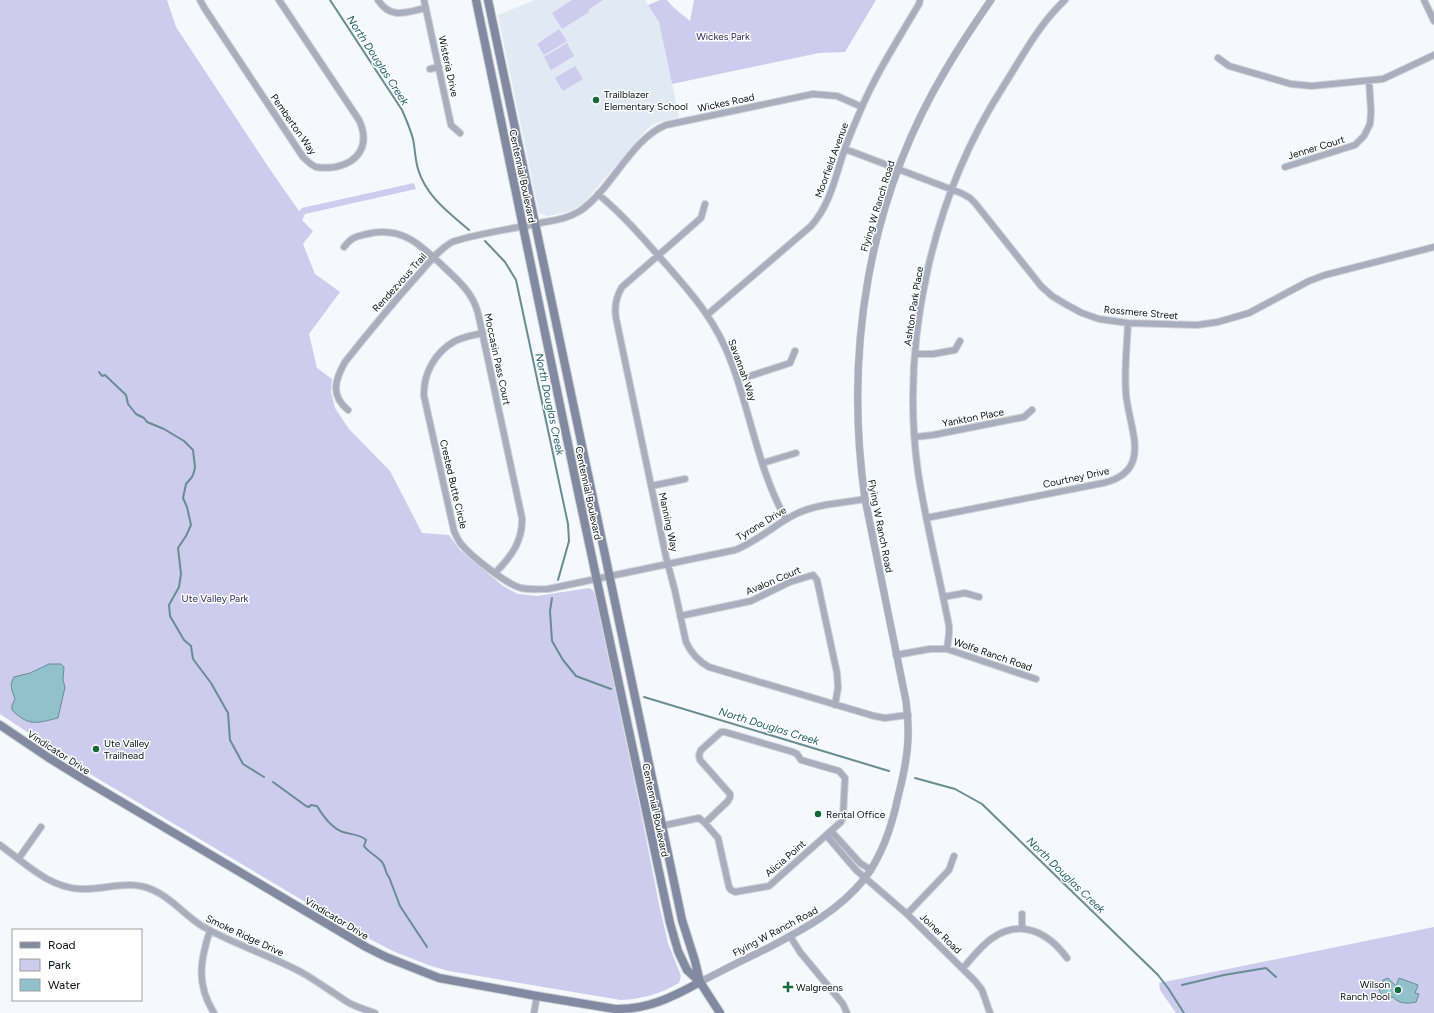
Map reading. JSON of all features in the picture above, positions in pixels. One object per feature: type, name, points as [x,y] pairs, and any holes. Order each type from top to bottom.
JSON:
[{"type":"main road","name":"Centennial Boulevard","points":[[476,0],[670,923],[678,951],[687,970],[700,982],[720,1013]]},
{"type":"main road","name":"Centennial Boulevard","points":[[488,0],[534,224],[682,920],[700,982]]},
{"type":"main road","name":"Vindicator Drive","points":[[1,726],[88,782],[386,957],[439,978],[615,1009],[626,1009],[659,1003],[680,994],[700,982]]},
{"type":"street","name":"Pemberton Way","points":[[200,0],[298,150],[314,168],[344,165],[358,155],[362,148]]},
{"type":"street","points":[[279,0],[359,120],[364,134],[362,148],[370,150]]},
{"type":"street","points":[[378,0],[386,9],[396,13],[426,8]]},
{"type":"street","name":"Wisteria Drive","points":[[424,0],[451,125],[460,133]]},
{"type":"street","name":"Moorfield Avenue","points":[[707,315],[815,222],[824,210],[845,149],[862,107],[883,65],[920,0]]},
{"type":"street","name":"Flying W Ranch Road","points":[[700,982],[790,936],[830,912],[865,878],[871,870],[889,834],[908,746],[908,715],[865,499],[858,442],[858,352],[862,314],[871,258],[885,207],[898,169],[922,114],[944,72],[991,0]]},
{"type":"street","name":"Ashton Park Place","points":[[947,649],[949,634],[943,597],[926,518],[918,471],[915,437],[914,377],[918,324],[926,280],[932,251],[952,190],[968,150],[997,95],[1045,21],[1065,0]]},
{"type":"street","points":[[1424,0],[1434,21]]},
{"type":"street","points":[[1218,58],[1229,66],[1299,85],[1312,86],[1383,79],[1434,54]]},
{"type":"street","points":[[430,69],[439,67]]},
{"type":"street","name":"Jenner Court","points":[[1286,167],[1355,145],[1364,136],[1370,124],[1372,111],[1369,81]]},
{"type":"street","name":"Wickes Road","points":[[534,224],[572,215],[584,208],[598,194],[642,142],[653,132],[666,125],[813,94],[837,96],[862,107]]},
{"type":"street","name":"Rossmere Street","points":[[845,149],[970,198],[1041,286],[1052,296],[1074,310],[1113,322],[1185,326],[1218,322],[1249,313],[1318,277],[1434,247]]},
{"type":"street","name":"Savannah Way","points":[[598,194],[629,222],[688,290],[707,315],[723,342],[738,380],[774,495],[786,519]]},
{"type":"street","name":"Manning Way","points":[[705,204],[701,218],[622,287],[616,298],[615,311],[667,564],[689,648],[697,659],[709,667],[880,717],[908,715]]},
{"type":"street","name":"Rendezvous Trail","points":[[348,410],[342,405],[337,397],[337,380],[340,370],[383,314],[434,257],[446,246],[458,240],[534,224]]},
{"type":"street","name":"Moccasin Pass Court","points":[[344,247],[351,238],[372,233],[392,232],[402,235],[419,244],[434,257],[466,288],[477,306],[520,508],[522,526],[521,535],[513,552],[495,573]]},
{"type":"street","name":"Courtney Drive","points":[[926,518],[1110,482],[1121,476],[1130,465],[1136,448],[1126,393],[1128,323]]},
{"type":"street","name":"Crested Butte Circle","points":[[483,333],[456,341],[442,350],[431,364],[427,372],[424,388],[424,396],[454,531],[457,538],[466,549],[512,585],[530,589],[548,589],[597,580]]},
{"type":"street","points":[[916,354],[933,354],[955,350],[960,341]]},
{"type":"street","points":[[738,380],[790,363],[796,351]]},
{"type":"street","name":"Yankton Place","points":[[915,437],[933,435],[1024,417],[1032,410]]},
{"type":"street","points":[[764,464],[796,453]]},
{"type":"street","points":[[651,486],[685,479]]},
{"type":"street","name":"Tyrone Drive","points":[[597,580],[609,576],[740,548],[786,519],[808,509],[865,499]]},
{"type":"street","name":"Avalon Court","points":[[680,616],[751,601],[790,582],[813,575],[817,580],[837,673],[838,688],[835,705]]},
{"type":"street","points":[[943,597],[965,593],[979,597]]},
{"type":"street","name":"Wolfe Ranch Road","points":[[896,656],[930,649],[947,649],[1036,679]]},
{"type":"street","name":"Alicia Point","points":[[725,732],[793,752],[797,754],[801,760],[839,771],[845,778],[843,817],[841,822],[769,886],[735,892],[731,890],[729,887],[718,838],[705,823],[730,797],[730,794],[700,760],[699,755],[701,750],[717,734],[725,732]]},
{"type":"street","points":[[662,826],[695,818],[699,818],[705,823]]},
{"type":"street","points":[[19,858],[41,827]]},
{"type":"street","points":[[829,833],[860,863],[871,870]]},
{"type":"street","name":"Joiner Road","points":[[829,833],[856,870],[907,914],[963,968],[982,990],[990,1013]]},
{"type":"street","name":"Smoke Ridge Drive","points":[[0,845],[48,880],[69,888],[91,889],[128,885],[152,889],[171,900],[187,916],[210,930],[300,972],[350,1003],[375,1013]]},
{"type":"street","points":[[907,914],[950,870],[954,856]]},
{"type":"street","points":[[1022,914],[1022,929]]},
{"type":"street","points":[[963,968],[980,948],[991,939],[1010,930],[1022,929],[1033,931],[1058,946],[1067,958]]},
{"type":"street","points":[[210,930],[204,950],[201,973],[205,995],[214,1013]]},
{"type":"street","points":[[790,936],[800,952],[842,1004],[846,1013]]},
{"type":"street","points":[[534,1013],[537,996]]},
{"type":"shaded area","name":"Trailblazer Elementary School","points":[[535,0],[645,0],[659,22],[679,117],[656,123],[647,129],[584,203],[571,211],[548,216],[539,213],[498,15]]},
{"type":"green space","name":"Ute Valley Park","points":[[0,0],[167,0],[176,27],[299,211],[302,208],[414,183],[416,189],[305,214],[302,220],[313,231],[303,244],[315,274],[340,292],[309,334],[317,368],[332,379],[331,392],[335,408],[349,429],[390,471],[422,533],[449,535],[460,550],[503,586],[518,594],[537,596],[589,588],[593,590],[639,803],[660,909],[668,943],[681,976],[679,983],[651,995],[621,1000],[449,971],[431,966],[395,952],[356,932],[95,777],[0,714]]},
{"type":"green space","points":[[572,0],[603,0],[588,10],[589,12],[562,29],[552,13]]},
{"type":"green space","name":"Wickes Park","points":[[660,0],[667,0],[690,21],[694,0],[876,0],[845,52],[819,53],[672,84],[659,22],[648,5]]},
{"type":"green space","points":[[559,29],[567,41],[544,55],[537,44]]},
{"type":"green space","points":[[567,43],[574,56],[551,70],[544,57]]},
{"type":"green space","points":[[575,66],[583,79],[563,91],[555,78]]},
{"type":"green space","points":[[1434,927],[1434,1013],[1176,1013],[1160,990],[1159,983]]},
{"type":"water","points":[[49,664],[61,664],[64,667],[63,680],[65,687],[58,718],[39,722],[23,719],[12,710],[12,705],[15,699],[12,688],[12,680],[14,677],[30,673]]},
{"type":"water","name":"Wilson Ranch Pool","points":[[1388,978],[1396,986],[1399,978],[1418,985],[1415,993],[1419,994],[1416,1002],[1404,1003],[1393,997],[1386,997],[1382,995],[1379,989],[1383,980]]},
{"type":"waterway","name":"North Douglas Creek","points":[[330,0],[402,110],[413,139],[418,169],[426,187],[439,203],[469,230]]},
{"type":"waterway","name":"North Douglas Creek","points":[[485,241],[505,262],[516,280],[568,524],[569,541],[558,580]]},
{"type":"waterway","points":[[99,372],[102,376],[105,375],[126,395],[128,404],[136,414],[144,418],[147,422],[164,429],[184,441],[193,450],[195,467],[194,472],[186,484],[183,498],[187,507],[191,525],[178,548],[181,574],[179,587],[169,605],[170,616],[184,640],[191,646],[193,659],[211,683],[228,713],[230,740],[243,764],[264,777]]},
{"type":"waterway","name":"North Douglas Creek","points":[[552,598],[550,611],[552,641],[563,660],[576,676],[611,689]]},
{"type":"waterway","name":"North Douglas Creek","points":[[644,697],[889,771]]},
{"type":"waterway","name":"North Douglas Creek","points":[[915,778],[955,789],[982,804],[1158,975],[1184,1013]]},
{"type":"waterway","points":[[273,782],[306,806],[317,806],[335,828],[366,840],[364,846],[383,864],[400,906],[427,947]]},
{"type":"waterway","points":[[1182,985],[1224,975],[1266,968],[1276,977]]},
{"type":"place","name":"Trailblazer Elementary School","points":[[596,100]]},
{"type":"place","name":"Ute Valley Trailhead","points":[[96,749]]},
{"type":"place","name":"Rental Office","points":[[818,814]]},
{"type":"place","name":"Walgreens","points":[[788,987]]},
{"type":"place","name":"Wilson Ranch Pool","points":[[1398,990]]}]
